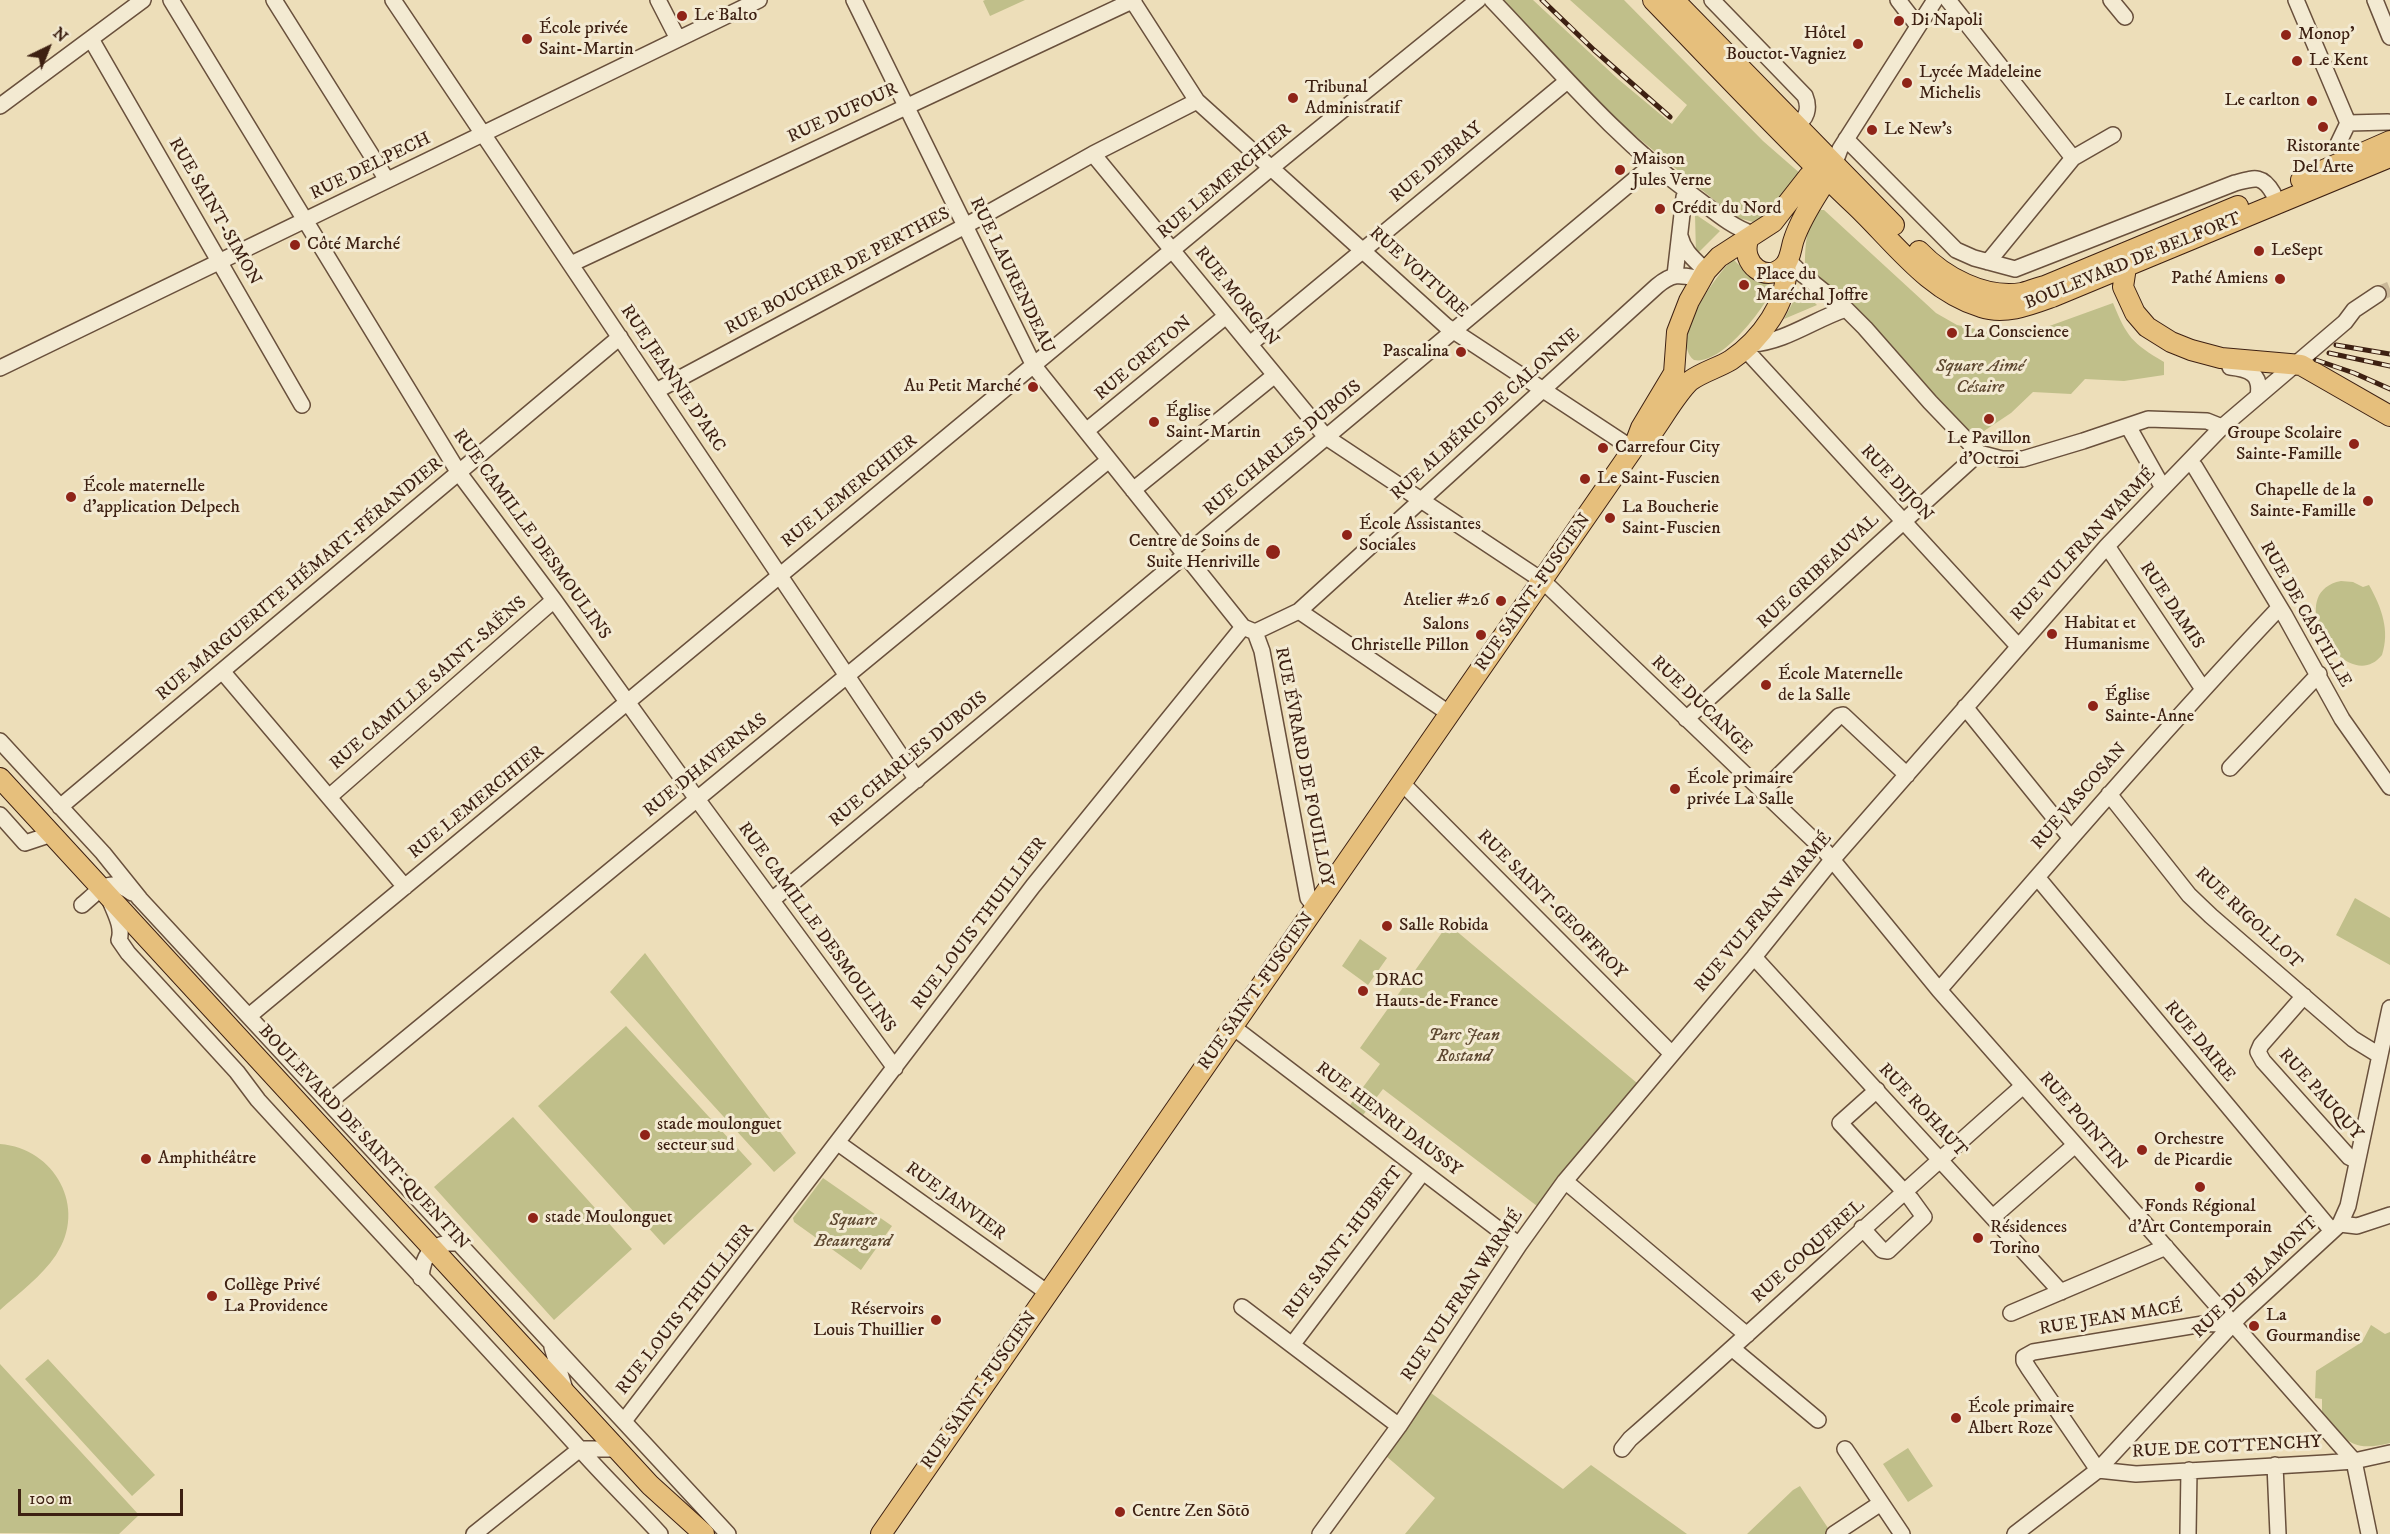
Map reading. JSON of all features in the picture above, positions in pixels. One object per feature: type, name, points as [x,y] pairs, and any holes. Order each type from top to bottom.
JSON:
[{"type":"main road","points":[[1653,0],[1832,160]]},
{"type":"main road","points":[[1674,0],[1832,160]]},
{"type":"main road","name":"BOULEVARD DE BELFORT","points":[[1832,160],[1936,285],[1952,295],[1983,308],[2004,310],[2026,307],[2270,188],[2382,147]]},
{"type":"main road","name":"BOULEVARD DE BELFORT","points":[[2124,260],[2382,147]]},
{"type":"main road","points":[[1755,233],[1780,231],[1788,238],[1787,275],[1783,294],[1749,346],[1719,367],[1675,387],[1677,332],[1683,314],[1703,275],[1719,257],[1778,217],[1832,160]]},
{"type":"main road","points":[[1755,233],[1746,254],[1748,260],[1759,270],[1773,272],[1788,258],[1809,205],[1832,160]]},
{"type":"main road","points":[[2124,260],[2148,312],[2167,338],[2191,350],[2221,358],[2295,364],[2311,370],[2390,416]]},
{"type":"main road","points":[[1676,358],[1686,370],[1698,376]]},
{"type":"main road","name":"RUE SAINT-FUSCIEN","points":[[881,1534],[1543,582],[1633,449],[1641,428],[1675,387]]},
{"type":"main road","name":"BOULEVARD DE SAINT-QUENTIN","points":[[0,778],[616,1449],[650,1485],[704,1534]]},
{"type":"main road","name":"BOULEVARD DE SAINT-QUENTIN","points":[[650,1485],[660,1503],[686,1534]]},
{"type":"street","points":[[0,106],[143,0]]},
{"type":"street","name":"RUE CAMILLE DESMOULINS","points":[[171,0],[459,473],[895,1068]]},
{"type":"street","points":[[274,0],[387,180]]},
{"type":"street","name":"RUE JEANNE D'ARC","points":[[393,0],[917,780]]},
{"type":"street","points":[[658,0],[678,39]]},
{"type":"street","name":"RUE DELPECH","points":[[0,368],[759,0]]},
{"type":"street","name":"RUE LAURENDEAU","points":[[854,0],[1034,366],[1186,555],[1249,629]]},
{"type":"street","name":"RUE DUFOUR","points":[[571,264],[1133,0]]},
{"type":"street","name":"RUE VOITURE","points":[[1133,0],[1197,101],[1453,332],[1633,449]]},
{"type":"street","name":"RUE LEMERCHIER","points":[[249,1016],[628,704],[1271,168],[1478,0]]},
{"type":"street","points":[[1492,0],[1566,82],[1652,165],[1735,227],[1755,233]]},
{"type":"street","points":[[1712,0],[1805,96],[1807,113],[1802,122],[1795,125]]},
{"type":"street","points":[[1898,0],[1918,26]]},
{"type":"street","points":[[1832,160],[1935,0]]},
{"type":"street","points":[[1948,0],[2073,158]]},
{"type":"street","points":[[2111,0],[2125,17]]},
{"type":"street","points":[[2296,0],[2348,123],[2382,147]]},
{"type":"street","points":[[2375,0],[2390,37]]},
{"type":"street","name":"RUE SAINT-SIMON","points":[[91,39],[302,405]]},
{"type":"street","name":"RUE DEBRAY","points":[[1250,344],[1566,82]]},
{"type":"street","name":"RUE BOUCHER DE PERTHES","points":[[656,391],[965,226],[1093,154],[1197,101]]},
{"type":"street","points":[[2337,146],[2348,123]]},
{"type":"street","points":[[1988,262],[2073,158],[2113,135]]},
{"type":"street","name":"RUE MORGAN","points":[[1093,154],[1326,437],[1421,501]]},
{"type":"street","name":"BOULEVARD DE BELFORT","points":[[1832,160],[1956,250],[2015,269],[2235,183],[2255,178],[2270,188]]},
{"type":"street","name":"RUE CHARLES DUBOIS","points":[[772,900],[1652,165]]},
{"type":"street","points":[[1687,191],[1684,197],[1675,275],[1703,275]]},
{"type":"street","points":[[1680,236],[1682,247],[1703,275]]},
{"type":"street","points":[[1788,258],[1802,274],[1846,309],[1979,453],[2002,459],[2023,459],[2148,419],[2207,421],[2222,427]]},
{"type":"street","name":"RUE ALBÉRIC DE CALONNE","points":[[1249,629],[1299,611],[1657,286],[1675,275]]},
{"type":"street","name":"RUE VULFRAN WARMÉ","points":[[1320,1534],[1399,1426],[1519,1245],[1565,1181],[1833,860],[2107,546],[2222,427],[2345,322],[2354,310],[2378,294]]},
{"type":"street","points":[[1749,346],[1770,343],[1825,316],[1846,309]]},
{"type":"street","name":"RUE CRETON","points":[[1086,432],[1226,316]]},
{"type":"street","name":"RUE MARGUERITE HÉMART-FÉRANDIER","points":[[60,807],[620,338]]},
{"type":"street","name":"RUE DIJON","points":[[1749,346],[1903,521],[2018,646]]},
{"type":"street","points":[[2221,358],[2227,367],[2246,368],[2253,373],[2257,382],[2258,396]]},
{"type":"street","points":[[1133,490],[1275,375]]},
{"type":"street","points":[[2128,426],[2163,488]]},
{"type":"street","name":"RUE GRIBEAUVAL","points":[[1686,719],[1979,453]]},
{"type":"street","name":"RUE DHAVERNAS","points":[[328,1102],[1109,460]]},
{"type":"street","name":"RUE DE CASTILLE","points":[[2189,463],[2195,467],[2319,674],[2342,719],[2390,787]]},
{"type":"street","name":"RUE DUCANGE","points":[[1421,501],[1543,582],[1833,860]]},
{"type":"street","name":"RUE DAMIS","points":[[2107,546],[2202,688]]},
{"type":"street","name":"RUE CAMILLE SAINT-SAËNS","points":[[329,797],[554,600]]},
{"type":"street","name":"RUE VASCOSAN","points":[[1939,990],[2202,688],[2279,608]]},
{"type":"street","points":[[1299,611],[1450,714]]},
{"type":"street","name":"RUE ÉVRARD DE FOUILLOY","points":[[1249,629],[1262,651],[1308,898],[1316,908]]},
{"type":"street","name":"RUE LOUIS THUILLIER","points":[[624,1421],[1096,806],[1249,629]]},
{"type":"street","points":[[222,671],[405,887]]},
{"type":"street","points":[[2230,768],[2319,674]]},
{"type":"street","points":[[1965,707],[2070,837]]},
{"type":"street","points":[[1763,792],[1839,716],[1843,715],[1907,775]]},
{"type":"street","name":"BOULEVARD DE SAINT-QUENTIN","points":[[0,741],[123,876],[140,899],[461,1243],[728,1534]]},
{"type":"street","name":"RUE SAINT-GEOFFROY","points":[[1402,783],[1672,1054]]},
{"type":"street","name":"RUE RIGOLLOT","points":[[2109,794],[2189,895],[2354,1039],[2379,1055]]},
{"type":"street","points":[[0,815],[25,843],[52,834]]},
{"type":"street","name":"RUE POINTIN","points":[[1833,860],[1939,990],[2354,1461]]},
{"type":"street","name":"RUE DAIRE","points":[[2037,877],[2336,1228]]},
{"type":"street","points":[[82,905],[105,892],[113,884],[123,886],[140,899]]},
{"type":"street","name":"BOULEVARD DE SAINT-QUENTIN","points":[[105,892],[118,921],[121,934],[119,940],[128,954],[421,1278],[446,1301],[579,1449],[660,1534]]},
{"type":"street","name":"RUE ROHAUT","points":[[1754,957],[2061,1292]]},
{"type":"street","points":[[214,979],[230,1008],[245,1045]]},
{"type":"street","name":"RUE PAUQUY","points":[[2304,996],[2261,1045],[2258,1052],[2270,1070],[2349,1157],[2357,1161]]},
{"type":"street","name":"RUE DU BLAMONT","points":[[2098,1470],[2233,1323],[2336,1228],[2348,1206],[2390,1008]]},
{"type":"street","name":"RUE HENRI DAUSSY","points":[[1233,1027],[1519,1245]]},
{"type":"street","name":"RUE COQUEREL","points":[[1622,1449],[1630,1439],[1733,1349],[1862,1228],[2023,1086]]},
{"type":"street","points":[[1862,1228],[1882,1250],[1888,1251],[1924,1216],[1905,1192],[1840,1123],[1876,1090]]},
{"type":"street","name":"RUE JANVIER","points":[[838,1143],[1048,1293]]},
{"type":"street","points":[[1993,1217],[2075,1145]]},
{"type":"street","name":"RUE SAINT-HUBERT","points":[[1399,1426],[1292,1345],[1423,1172]]},
{"type":"street","points":[[1565,1181],[1747,1335]]},
{"type":"street","points":[[2336,1228],[2356,1226],[2390,1215]]},
{"type":"street","points":[[421,1278],[425,1257],[433,1249],[444,1243],[461,1243]]},
{"type":"street","points":[[2011,1313],[2166,1247]]},
{"type":"street","points":[[1242,1306],[1292,1345]]},
{"type":"street","name":"RUE JEAN MACÉ","points":[[2098,1470],[2029,1370],[2024,1356],[2033,1352],[2203,1324],[2233,1323]]},
{"type":"street","points":[[548,1338],[556,1357],[566,1394]]},
{"type":"street","points":[[1733,1349],[1818,1420]]},
{"type":"street","points":[[474,1534],[579,1449],[616,1449]]},
{"type":"street","points":[[1845,1449],[1902,1534]]},
{"type":"street","name":"RUE DE COTTENCHY","points":[[2098,1470],[2136,1474],[2354,1461],[2390,1453]]},
{"type":"street","points":[[2354,1461],[2369,1534]]},
{"type":"street","points":[[2275,1465],[2278,1534]]},
{"type":"street","points":[[2016,1534],[2098,1470]]},
{"type":"street","points":[[2188,1534],[2189,1470]]},
{"type":"street","points":[[1834,1534],[1881,1503]]},
{"type":"green space","points":[[1025,0],[990,16],[983,1]]},
{"type":"green space","points":[[1504,0],[1533,0],[1618,79],[1672,124],[1687,105],[1570,0],[1624,0],[1763,141],[1802,175],[1765,221],[1753,222],[1735,217],[1626,128],[1577,81]]},
{"type":"green space","name":"Square Aimé Césaire","points":[[1824,210],[1936,313],[1957,325],[1999,334],[2030,333],[2113,303],[2122,324],[2137,344],[2164,362],[2164,375],[2124,381],[2085,379],[2071,394],[2033,392],[2011,413],[1972,439],[1876,328],[1805,265],[1809,227],[1815,214]]},
{"type":"green space","points":[[1695,214],[1720,231],[1696,255]]},
{"type":"green space","points":[[1733,259],[1755,281],[1774,286],[1762,308],[1741,334],[1717,354],[1705,359],[1694,360],[1688,351],[1687,338],[1691,323],[1716,279]]},
{"type":"green space","points":[[1800,289],[1817,305],[1784,319]]},
{"type":"green space","points":[[2341,581],[2353,582],[2363,587],[2369,585],[2381,611],[2385,628],[2382,655],[2368,665],[2352,664],[2337,654],[2325,639],[2317,621],[2316,604],[2324,589]]},
{"type":"green space","points":[[2355,898],[2390,918],[2390,965],[2336,935]]},
{"type":"green space","name":"Parc Jean Rostand","points":[[1448,924],[1637,1083],[1537,1206],[1383,1089],[1363,1115],[1350,1105],[1380,1064],[1360,1048]]},
{"type":"green space","points":[[1360,939],[1387,958],[1368,985],[1342,966]]},
{"type":"green space","points":[[645,953],[796,1153],[774,1172],[610,992]]},
{"type":"green space","name":"stade moulonguet secteur sud","points":[[626,1026],[752,1164],[664,1245],[538,1106]]},
{"type":"green space","name":"stade Moulonguet","points":[[513,1117],[632,1249],[554,1320],[434,1187]]},
{"type":"green space","points":[[0,1144],[20,1148],[36,1156],[50,1168],[61,1183],[67,1200],[68,1218],[65,1237],[56,1255],[30,1284],[0,1310]]},
{"type":"green space","name":"Square Beauregard","points":[[823,1178],[892,1226],[861,1270],[794,1222],[793,1218]]},
{"type":"green space","points":[[2371,1325],[2385,1334],[2390,1332],[2390,1443],[2377,1446],[2357,1445],[2350,1442],[2322,1412],[2322,1399],[2315,1398],[2316,1371],[2362,1342]]},
{"type":"green space","points":[[48,1359],[155,1475],[132,1496],[25,1379]]},
{"type":"green space","points":[[0,1364],[139,1515],[119,1534],[0,1533]]},
{"type":"green space","points":[[1431,1393],[1563,1489],[1591,1465],[1687,1534],[1405,1534],[1435,1498],[1386,1456]]},
{"type":"green space","points":[[1908,1448],[1933,1486],[1908,1502],[1883,1464]]},
{"type":"green space","points":[[1800,1486],[1832,1534],[1747,1534],[1793,1490]]},
{"type":"tunnel","points":[[2378,294],[2390,289]]},
{"type":"railway","points":[[1542,0],[1594,50],[1670,117]]},
{"type":"railway","points":[[2336,345],[2390,354]]},
{"type":"railway","points":[[2329,353],[2390,366]]},
{"type":"railway","points":[[2316,360],[2390,389]]},
{"type":"place","name":"Le Balto","points":[[682,16]]},
{"type":"place","name":"Di Napoli","points":[[1899,21]]},
{"type":"place","name":"Monop'","points":[[2286,35]]},
{"type":"place","name":"École privée Saint-Martin","points":[[527,39]]},
{"type":"place","name":"Hôtel Bouctot-Vagniez","points":[[1858,44]]},
{"type":"place","name":"Le Kent","points":[[2297,61]]},
{"type":"place","name":"Lycée Madeleine Michelis","points":[[1907,83]]},
{"type":"place","name":"Tribunal Administratif","points":[[1293,98]]},
{"type":"place","name":"Le carlton","points":[[2312,101]]},
{"type":"place","name":"Ristorante Del Arte","points":[[2323,127]]},
{"type":"place","name":"Le New's","points":[[1872,130]]},
{"type":"place","name":"Maison Jules Verne","points":[[1620,170]]},
{"type":"place","name":"Crédit du Nord","points":[[1660,209]]},
{"type":"place","name":"Côté Marché","points":[[295,245]]},
{"type":"place","name":"LeSept","points":[[2259,251]]},
{"type":"place","name":"Pathé Amiens","points":[[2280,279]]},
{"type":"place","name":"Place du Maréchal Joffre","points":[[1744,285]]},
{"type":"place","name":"La Conscience","points":[[1952,333]]},
{"type":"place","name":"Pascalina","points":[[1461,352]]},
{"type":"place","name":"Au Petit Marché","points":[[1033,387]]},
{"type":"place","name":"Le Pavillon d'Octroi","points":[[1989,419]]},
{"type":"place","name":"Église Saint-Martin","points":[[1154,422]]},
{"type":"place","name":"Groupe Scolaire Sainte-Famille","points":[[2354,444]]},
{"type":"place","name":"Carrefour City","points":[[1603,448]]},
{"type":"place","name":"Le Saint-Fuscien","points":[[1585,479]]},
{"type":"place","name":"École maternelle d'application Delpech","points":[[71,497]]},
{"type":"place","name":"Chapelle de la Sainte-Famille","points":[[2368,501]]},
{"type":"place","name":"La Boucherie Saint-Fuscien","points":[[1610,518]]},
{"type":"place","name":"École Assistantes Sociales","points":[[1347,535]]},
{"type":"place","name":"Centre de Soins de Suite Henriville","points":[[1273,552]]},
{"type":"place","name":"Atelier #26","points":[[1501,601]]},
{"type":"place","name":"Habitat et Humanisme","points":[[2052,634]]},
{"type":"place","name":"Salons Christelle Pillon","points":[[1481,635]]},
{"type":"place","name":"École Maternelle de la Salle","points":[[1766,685]]},
{"type":"place","name":"Église Sainte-Anne","points":[[2093,706]]},
{"type":"place","name":"École primaire privée La Salle","points":[[1675,789]]},
{"type":"place","name":"Salle Robida","points":[[1387,926]]},
{"type":"place","name":"DRAC Hauts-de-France","points":[[1363,991]]},
{"type":"place","name":"stade moulonguet secteur sud","points":[[645,1135]]},
{"type":"place","name":"Orchestre de Picardie","points":[[2142,1150]]},
{"type":"place","name":"Amphithéâtre","points":[[146,1159]]},
{"type":"place","name":"Fonds Régional d'Art Contemporain","points":[[2200,1187]]},
{"type":"place","name":"stade Moulonguet","points":[[533,1218]]},
{"type":"place","name":"Résidences Torino","points":[[1978,1238]]},
{"type":"place","name":"Collège Privé La Providence","points":[[212,1296]]},
{"type":"place","name":"Réservoirs Louis Thuillier","points":[[936,1320]]},
{"type":"place","name":"La Gourmandise","points":[[2254,1326]]},
{"type":"place","name":"École primaire Albert Roze","points":[[1956,1418]]},
{"type":"place","name":"Centre Zen Sōtō","points":[[1120,1512]]}]
